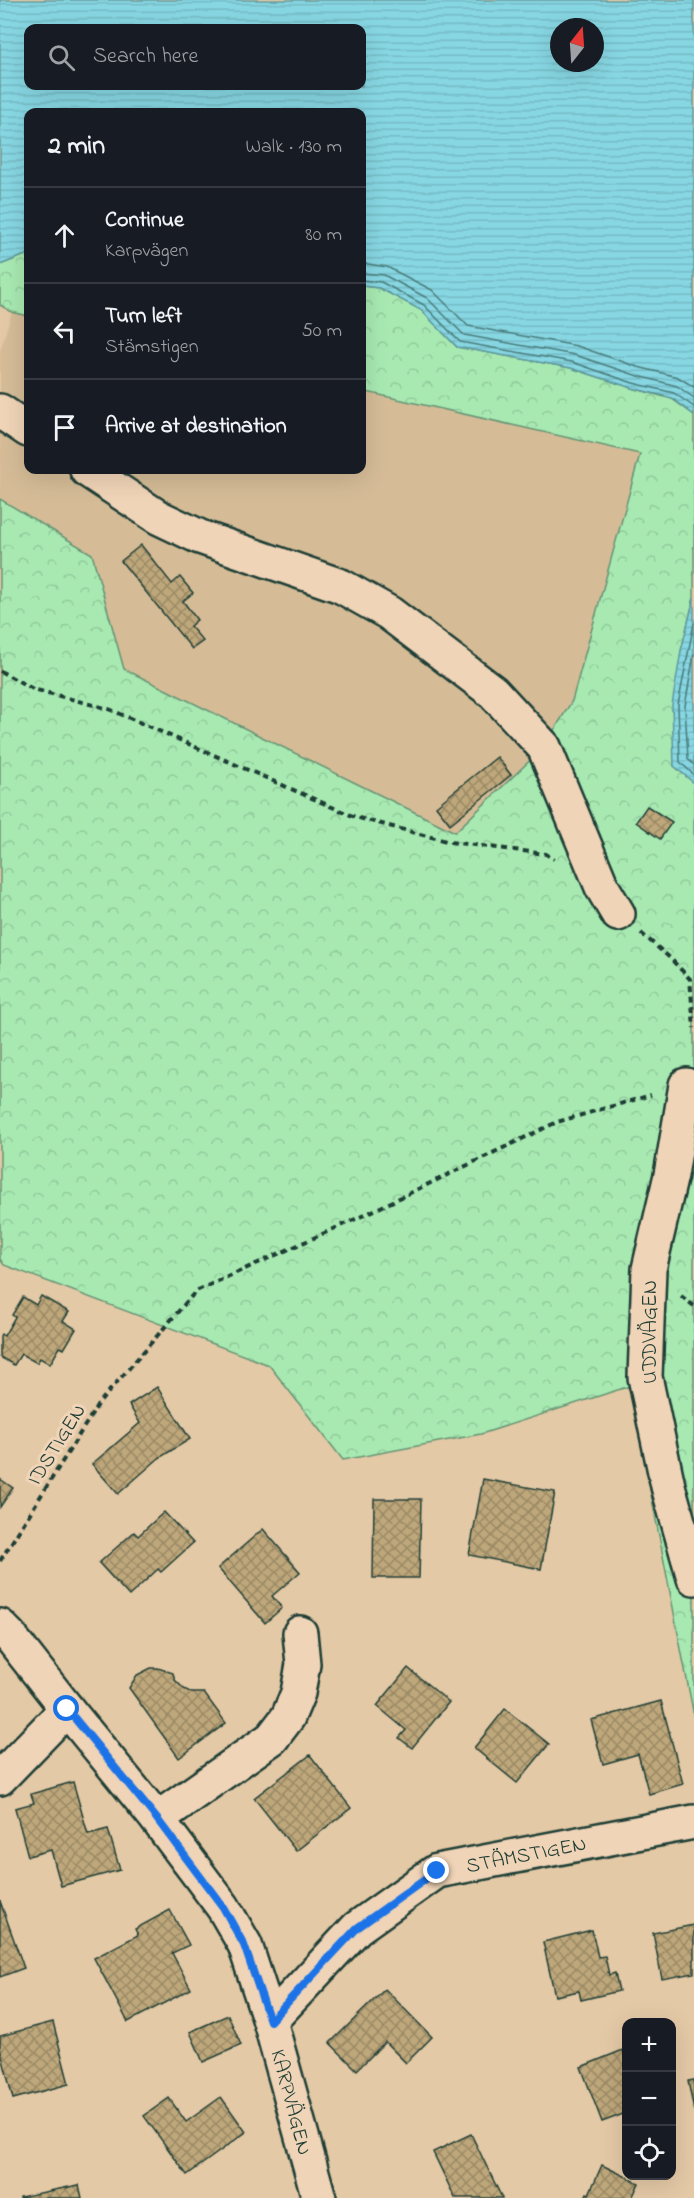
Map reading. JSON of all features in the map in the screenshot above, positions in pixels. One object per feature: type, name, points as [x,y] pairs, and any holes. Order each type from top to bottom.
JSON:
[{"type":"street","points":[[0,411],[24,427]]},
{"type":"street","points":[[93,474],[158,517],[200,537],[341,586],[389,613],[493,692],[544,747],[602,887],[618,914]]},
{"type":"street","name":"UDDVÄGEN","points":[[686,1085],[670,1175],[649,1269],[645,1377],[668,1486],[694,1578]]},
{"type":"street","name":"KARPVÄGEN","points":[[0,1626],[157,1819],[223,1907],[244,1945],[270,2021],[319,2198]]},
{"type":"street","points":[[157,1819],[272,1738],[288,1717],[298,1693],[303,1664],[300,1633]]},
{"type":"street","points":[[0,1778],[67,1709]]},
{"type":"street","name":"STÄMSTIGEN","points":[[270,2021],[357,1928],[437,1871],[694,1822]]},
{"type":"path","points":[[0,671],[33,689],[109,709],[355,817],[450,843],[546,854],[556,861]]},
{"type":"path","points":[[618,914],[692,978],[694,1028]]},
{"type":"path","name":"IDSTIGEN","points":[[0,1561],[99,1403],[196,1292],[360,1217],[558,1122],[686,1085]]},
{"type":"shaded area","points":[[12,312],[24,315],[24,474],[366,474],[366,392],[640,454],[572,701],[544,747],[455,832],[124,669],[92,554],[0,499],[0,351]]},
{"type":"green space","points":[[24,256],[24,315],[12,312],[0,305],[0,265]]},
{"type":"green space","points":[[366,286],[379,288],[421,310],[457,347],[571,368],[672,399],[694,415],[694,598],[681,651],[674,766],[694,783],[694,1716],[630,1386],[481,1434],[343,1460],[269,1365],[4,1265],[0,1259],[0,499],[92,554],[124,669],[455,832],[544,747],[572,701],[640,454],[366,392]]},
{"type":"water","points":[[0,0],[694,0],[694,415],[672,398],[632,388],[571,368],[457,347],[421,310],[379,288],[366,286],[366,108],[24,108],[24,256],[0,265]]},
{"type":"water","points":[[694,598],[694,783],[674,766],[672,705],[681,651]]},
{"type":"building","points":[[141,545],[172,584],[180,577],[193,593],[183,601],[197,620],[190,626],[203,641],[192,649],[121,561]]},
{"type":"building","points":[[497,757],[511,775],[450,824],[436,806]]},
{"type":"building","points":[[647,806],[672,822],[660,839],[636,822]]},
{"type":"building","points":[[41,1296],[69,1312],[63,1321],[76,1329],[64,1349],[60,1347],[50,1364],[40,1358],[37,1363],[21,1354],[14,1365],[0,1357],[0,1336],[1,1334],[4,1336],[15,1317],[12,1315],[23,1297],[36,1305]]},
{"type":"building","points":[[157,1387],[190,1439],[159,1458],[118,1494],[92,1464],[140,1423],[129,1405]]},
{"type":"building","points":[[0,1479],[13,1488],[0,1507]]},
{"type":"building","points":[[483,1479],[555,1492],[541,1569],[469,1555]]},
{"type":"building","points":[[374,1499],[421,1499],[419,1578],[373,1578]]},
{"type":"building","points":[[164,1512],[193,1543],[161,1572],[158,1569],[129,1596],[99,1563],[134,1532],[138,1536]]},
{"type":"building","points":[[263,1529],[300,1572],[272,1596],[282,1608],[265,1623],[218,1568]]},
{"type":"building","points":[[151,1668],[173,1673],[175,1680],[192,1693],[204,1693],[226,1723],[179,1758],[129,1688],[137,1675]]},
{"type":"building","points":[[408,1668],[449,1702],[412,1748],[399,1738],[406,1730],[377,1706]]},
{"type":"building","points":[[661,1701],[683,1784],[649,1794],[638,1754],[603,1764],[591,1720]]},
{"type":"building","points":[[505,1709],[549,1744],[517,1783],[474,1748]]},
{"type":"building","points":[[310,1755],[351,1808],[296,1851],[254,1798]]},
{"type":"building","points":[[73,1782],[88,1834],[108,1829],[120,1870],[61,1886],[51,1850],[28,1856],[15,1808],[34,1803],[31,1794]]},
{"type":"building","points":[[0,1901],[24,1968],[0,1977]]},
{"type":"building","points":[[170,1910],[189,1945],[172,1953],[191,1989],[128,2022],[94,1958],[138,1935],[135,1929]]},
{"type":"building","points":[[694,1925],[694,1973],[662,1979],[653,1933]]},
{"type":"building","points":[[592,1930],[598,1957],[605,1956],[609,1975],[615,1973],[619,1991],[581,2000],[579,1991],[555,1996],[543,1942]]},
{"type":"building","points":[[385,1989],[432,2037],[406,2063],[385,2042],[357,2070],[330,2043]]},
{"type":"building","points":[[228,2015],[241,2045],[203,2062],[190,2032]]},
{"type":"building","points":[[53,2022],[69,2084],[13,2099],[0,2048],[0,2036]]},
{"type":"building","points":[[622,2050],[622,2114],[602,2122],[581,2067]]},
{"type":"building","points":[[694,2080],[694,2111],[688,2081]]},
{"type":"building","points":[[221,2097],[246,2132],[187,2175],[144,2116],[169,2098],[186,2122]]},
{"type":"building","points":[[471,2134],[502,2198],[455,2198],[433,2152]]},
{"type":"building","points":[[602,2165],[622,2175],[622,2180],[633,2180],[639,2183],[632,2198],[585,2198],[587,2193],[589,2194]]},
{"type":"building","points":[[79,2185],[82,2198],[20,2198],[20,2197]]},
{"type":"route","points":[[67,1709],[157,1819],[223,1907],[244,1945],[270,2021],[357,1928],[437,1871]]}]
